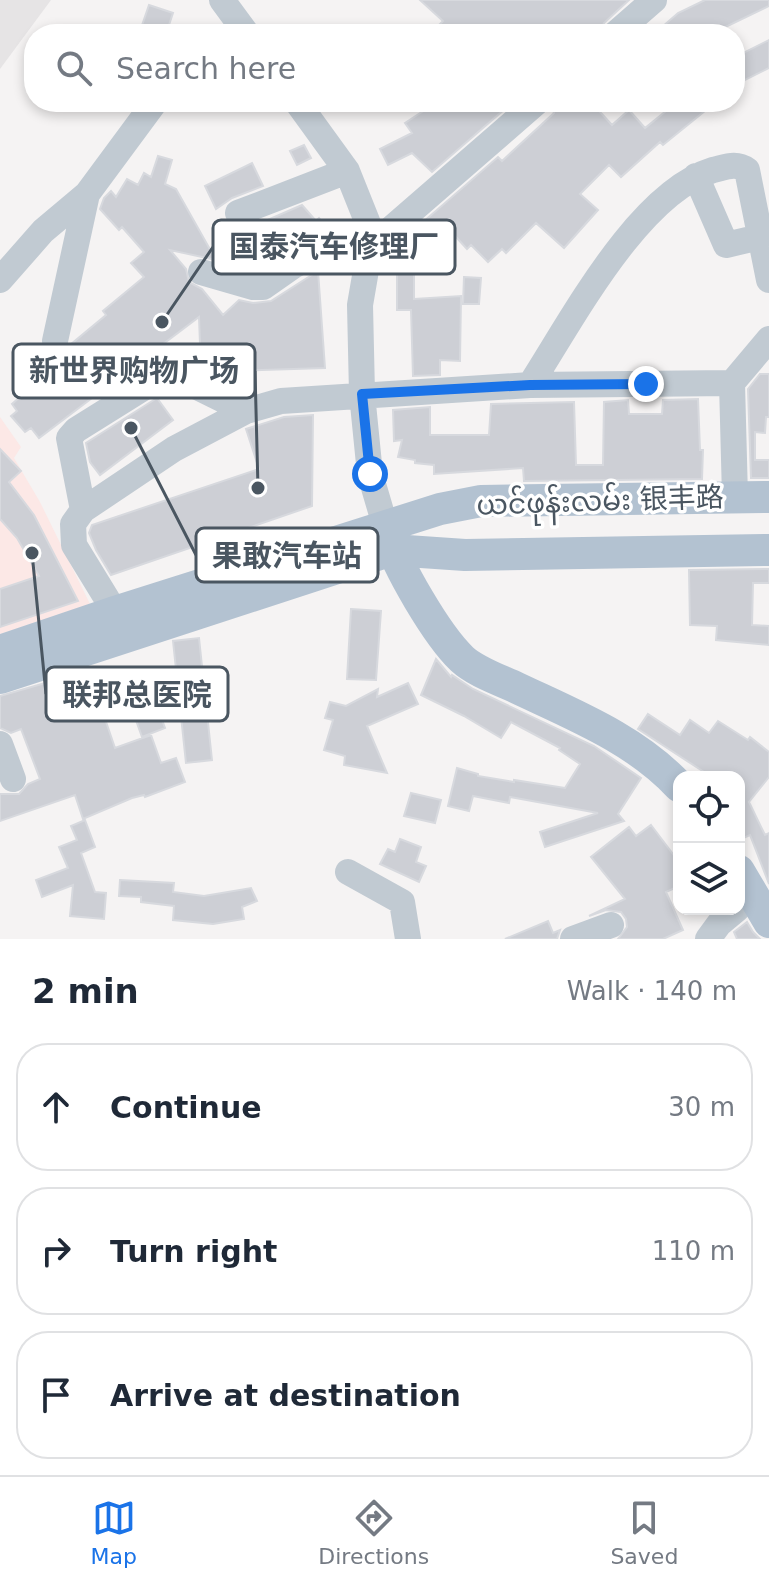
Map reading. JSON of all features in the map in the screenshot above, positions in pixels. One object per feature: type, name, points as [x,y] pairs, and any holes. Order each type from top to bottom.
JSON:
[{"type":"main road","name":"ယင်ဖုန်းလမ်း 银丰路","points":[[388,537],[440,509],[481,501],[769,497]]},
{"type":"main road","name":"ယင်ဖုန်းလမ်း 银丰路","points":[[388,537],[465,555],[769,550]]},
{"type":"main road","points":[[0,651],[115,612],[388,537]]},
{"type":"main road","points":[[0,678],[388,537]]},
{"type":"main road","points":[[388,537],[412,588],[463,661],[617,736],[673,780]]},
{"type":"street","points":[[222,0],[236,24]]},
{"type":"street","points":[[626,24],[654,0]]},
{"type":"street","points":[[0,280],[43,231],[87,194],[148,112]]},
{"type":"street","points":[[304,112],[347,171],[370,237],[360,305],[362,394],[370,474],[388,537]]},
{"type":"street","points":[[201,272],[263,287],[293,266],[370,237],[525,112]]},
{"type":"street","points":[[530,385],[617,252],[657,203],[696,176],[732,165],[747,170],[769,280]]},
{"type":"street","points":[[238,213],[347,171]]},
{"type":"street","points":[[696,176],[726,245],[760,237]]},
{"type":"street","points":[[55,341],[87,194]]},
{"type":"street","points":[[735,497],[732,383],[769,339]]},
{"type":"street","points":[[83,510],[69,438],[76,430],[164,375],[173,375],[246,411]]},
{"type":"street","points":[[115,612],[74,545],[73,524],[83,510],[174,449],[246,411],[281,401],[362,394],[530,385],[732,383]]},
{"type":"street","points":[[0,744],[13,779]]},
{"type":"street","points":[[348,872],[402,902],[408,939]]},
{"type":"street","points":[[708,939],[719,924],[748,901]]},
{"type":"street","points":[[573,939],[611,925]]},
{"type":"shaded area","points":[[0,0],[51,0],[33,24],[24,24],[24,37],[0,69]]},
{"type":"shaded area","points":[[0,417],[21,447],[14,458],[40,502],[90,604],[0,634]]},
{"type":"building","points":[[420,0],[629,0],[604,24],[440,24],[443,21]]},
{"type":"building","points":[[705,0],[769,0],[769,6],[732,24],[665,24],[678,13]]},
{"type":"building","points":[[149,5],[173,13],[169,24],[142,24]]},
{"type":"building","points":[[769,40],[769,68],[745,80],[745,52]]},
{"type":"building","points":[[422,112],[501,112],[432,172],[412,153],[388,165],[380,149],[412,133],[405,123]]},
{"type":"building","points":[[600,112],[612,125],[631,112],[645,128],[665,112],[704,112],[663,145],[660,142],[621,177],[609,165],[580,194],[598,210],[564,248],[536,223],[506,253],[502,249],[488,262],[471,245],[467,249],[456,237],[434,260],[430,270],[414,269],[414,299],[461,296],[460,361],[440,360],[440,375],[413,376],[411,310],[397,310],[397,268],[394,268],[400,242],[498,157],[502,161],[554,113]]},
{"type":"building","points":[[304,145],[311,158],[297,165],[290,151]]},
{"type":"building","points":[[158,156],[172,160],[165,184],[176,189],[216,260],[170,250],[186,269],[189,282],[202,289],[223,315],[239,300],[253,303],[271,301],[318,271],[325,368],[201,371],[199,317],[150,354],[156,361],[142,370],[137,364],[39,438],[31,428],[25,432],[11,416],[17,411],[12,404],[20,397],[16,392],[57,356],[66,352],[70,345],[106,315],[103,311],[144,277],[131,263],[144,252],[122,227],[119,230],[100,209],[104,198],[111,191],[116,197],[127,179],[138,185],[144,173],[151,177]]},
{"type":"building","points":[[252,163],[263,186],[232,198],[216,209],[205,186]]},
{"type":"building","points":[[302,205],[328,229],[260,270],[244,266],[225,227],[242,231]]},
{"type":"building","points":[[464,277],[481,278],[479,304],[463,304]]},
{"type":"building","points":[[760,374],[769,374],[769,417],[766,417],[765,433],[755,432],[755,460],[769,460],[769,478],[751,478],[748,389]]},
{"type":"building","points":[[157,398],[173,420],[100,475],[90,462],[86,443]]},
{"type":"building","points":[[698,399],[700,450],[703,450],[702,479],[524,481],[523,468],[434,474],[434,465],[398,457],[402,440],[394,441],[393,410],[430,407],[430,435],[489,435],[491,404],[574,402],[576,465],[603,465],[604,402],[628,400],[629,414],[662,414],[663,400]]},
{"type":"building","points":[[313,415],[312,506],[111,575],[89,533],[92,525],[259,469],[246,429],[284,417]]},
{"type":"building","points":[[0,449],[21,471],[9,482],[34,515],[78,601],[0,627],[0,589],[39,576],[17,538],[0,519]]},
{"type":"building","points":[[769,569],[769,583],[753,583],[752,625],[769,626],[769,645],[716,640],[717,626],[690,625],[689,570]]},
{"type":"building","points":[[351,609],[381,611],[376,680],[347,679]]},
{"type":"building","points":[[199,638],[212,760],[186,763],[173,641]]},
{"type":"building","points":[[436,659],[451,677],[594,746],[641,778],[618,814],[624,821],[545,847],[540,832],[598,813],[510,797],[509,803],[473,796],[469,811],[448,806],[457,768],[478,776],[565,788],[580,764],[560,748],[511,722],[501,738],[421,695]]},
{"type":"building","points":[[59,679],[65,697],[77,693],[86,716],[102,710],[115,748],[151,735],[161,763],[176,758],[185,782],[145,797],[132,798],[83,819],[75,795],[0,821],[0,794],[19,794],[28,784],[40,779],[21,729],[11,733],[0,728],[0,696]]},
{"type":"building","points":[[408,683],[418,704],[367,726],[387,773],[344,765],[345,756],[324,750],[333,720],[325,718],[330,702],[346,706],[378,689],[377,697]]},
{"type":"building","points":[[151,690],[165,728],[142,737],[128,698]]},
{"type":"building","points":[[648,714],[680,735],[690,720],[709,733],[718,721],[748,740],[750,737],[769,752],[769,777],[749,802],[765,835],[769,833],[769,884],[750,835],[745,837],[745,771],[702,771],[638,729]]},
{"type":"building","points":[[411,793],[441,800],[435,823],[404,816]]},
{"type":"building","points":[[85,820],[95,847],[81,853],[95,892],[106,893],[104,919],[70,916],[73,885],[42,897],[36,880],[68,868],[59,847],[77,840],[71,826]]},
{"type":"building","points":[[651,825],[673,854],[673,889],[666,892],[673,915],[676,915],[683,930],[663,939],[618,939],[627,927],[621,912],[606,910],[589,916],[625,899],[591,857],[629,827],[636,836]]},
{"type":"building","points":[[400,839],[421,847],[416,862],[426,866],[419,882],[380,864],[388,849],[395,852]]},
{"type":"building","points":[[120,880],[174,883],[173,892],[204,896],[251,888],[257,901],[242,907],[244,919],[213,924],[173,920],[174,906],[141,902],[141,897],[119,896]]},
{"type":"building","points":[[548,921],[553,933],[560,930],[557,939],[505,939]]},
{"type":"building","points":[[747,922],[760,939],[737,939],[734,932]]},
{"type":"place","name":"国泰汽车修理厂","points":[[162,322]]},
{"type":"place","name":"果敢汽车站","points":[[131,428]]},
{"type":"place","name":"新世界购物广场","points":[[258,488]]},
{"type":"place","name":"联邦总医院","points":[[32,553]]},
{"type":"route","points":[[370,474],[362,394],[530,385],[646,384]]}]
